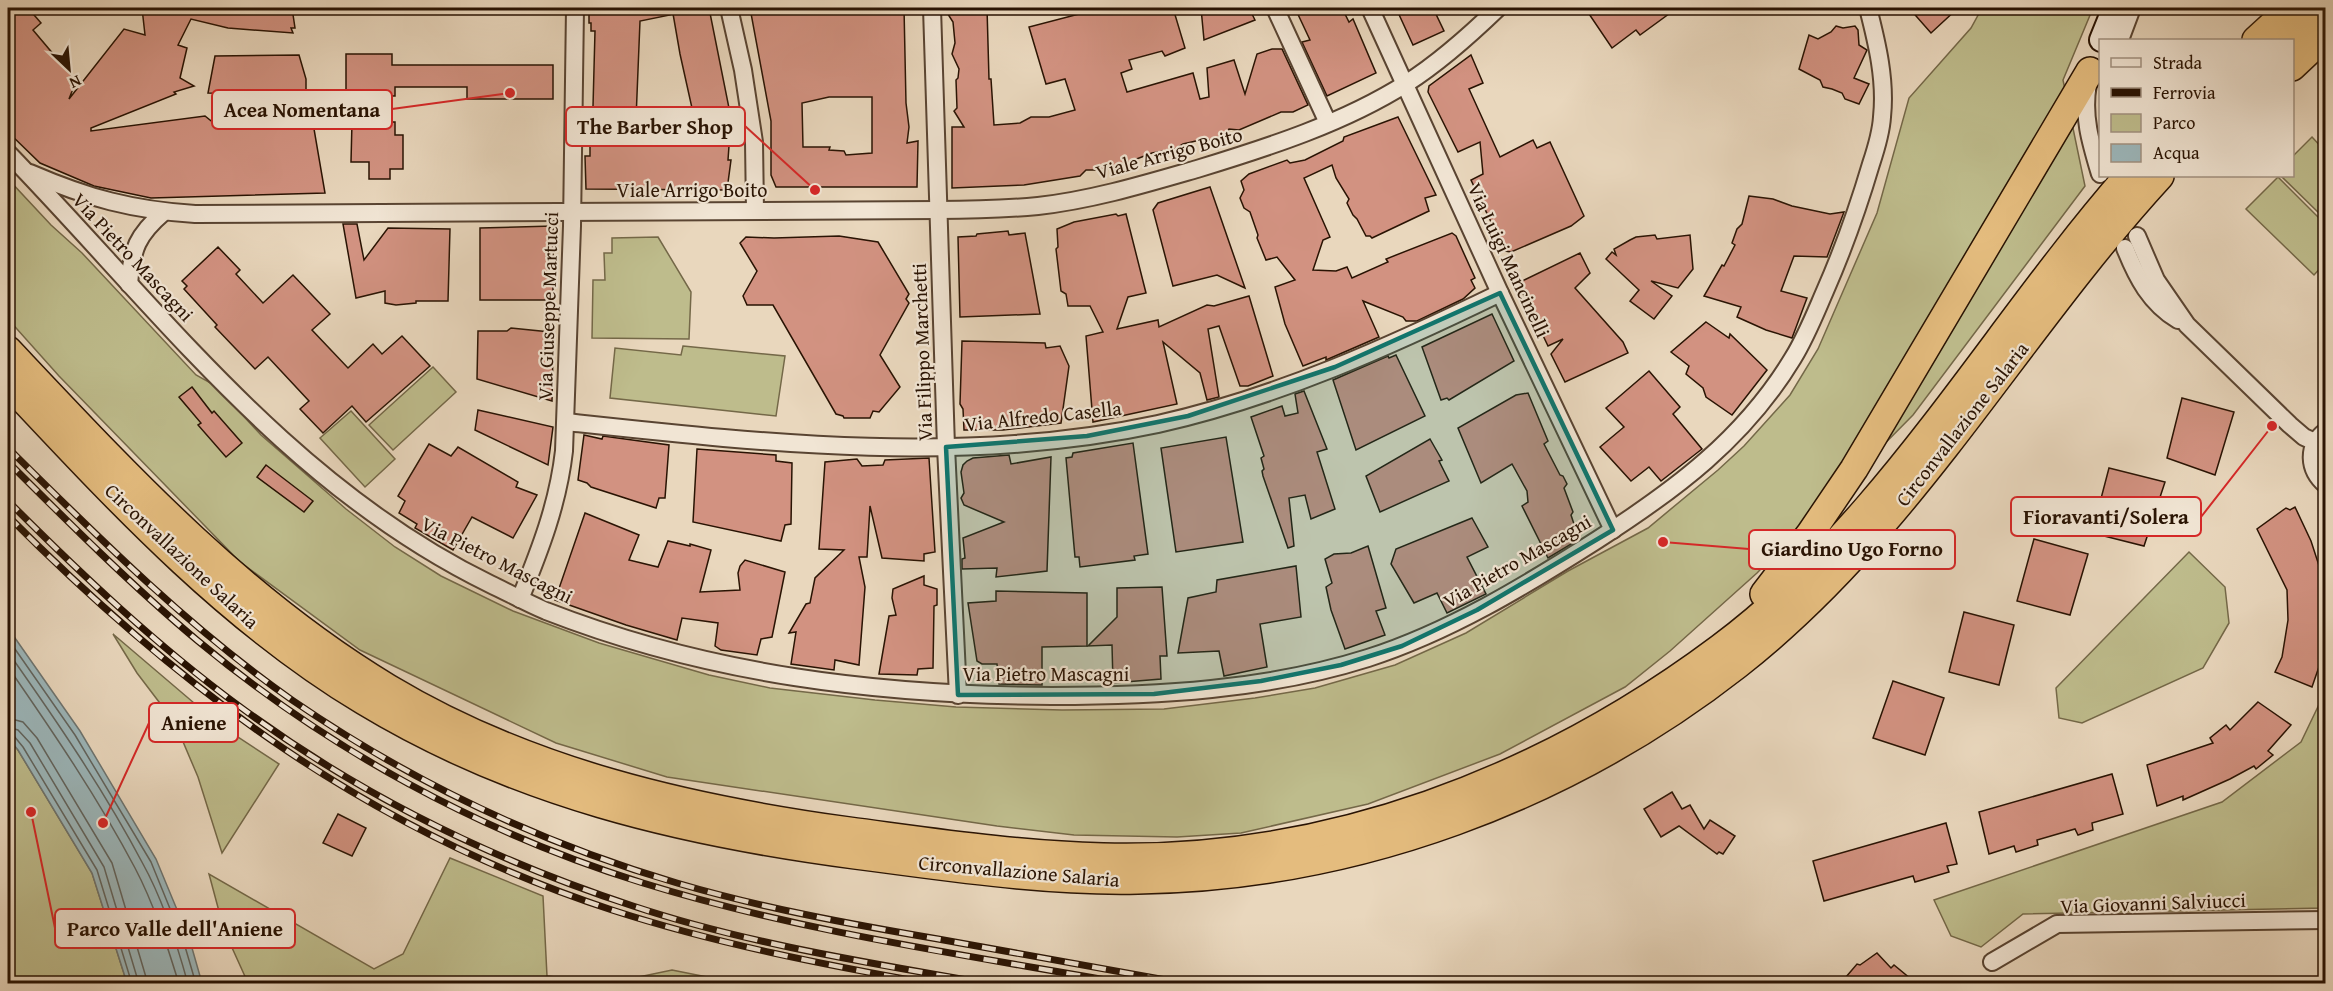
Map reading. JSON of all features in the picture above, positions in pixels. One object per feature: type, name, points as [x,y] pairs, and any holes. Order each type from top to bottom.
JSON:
[{"type":"highway","points":[[2279,24],[2325,8]]},
{"type":"highway","points":[[2294,65],[2325,35]]},
{"type":"highway","points":[[1723,646],[1794,555],[1850,476],[2091,71]]},
{"type":"highway","name":"Circonvallazione Salaria","points":[[8,350],[138,487],[190,538],[255,595],[345,661],[433,713],[540,760],[624,787],[718,809],[820,826],[1035,854],[1143,857],[1216,853],[1281,844],[1374,822],[1440,802],[1490,782],[1614,720],[1723,646],[1807,572],[1860,515],[1930,431],[2061,257],[2152,178]]},
{"type":"highway","name":"Circonvallazione Salaria","points":[[8,383],[106,487],[190,569],[275,641],[371,705],[422,734],[489,765],[568,795],[620,811],[708,832],[827,852],[1038,877],[1140,880],[1205,877],[1310,862],[1359,851],[1493,808],[1585,764],[1698,695],[1782,627],[1874,534],[1918,482],[2152,178]]},
{"type":"main road","points":[[2102,39],[2114,8]]},
{"type":"main road","points":[[2091,71],[2099,47]]},
{"type":"street","name":"Via Giuseppe Martucci","points":[[520,599],[546,536],[555,506],[563,464],[572,212],[575,8]]},
{"type":"street","points":[[729,8],[743,70],[754,142],[755,211]]},
{"type":"street","name":"Via Filippo Marchetti","points":[[932,8],[946,447],[958,695]]},
{"type":"street","points":[[1275,8],[1328,123]]},
{"type":"street","name":"Via Luigi Mancinelli","points":[[1370,8],[1500,292],[1613,530]]},
{"type":"street","name":"Viale Arrigo Boito","points":[[24,171],[97,199],[145,210],[195,214],[938,210],[1038,206],[1113,192],[1248,153],[1328,123],[1405,84],[1455,48],[1498,8]]},
{"type":"street","name":"Via Pietro Mascagni","points":[[8,153],[246,407],[283,442],[354,501],[412,542],[520,599],[565,618],[642,643],[760,673],[836,684],[958,695],[1154,694],[1260,681],[1341,665],[1402,646],[1468,615],[1553,568],[1613,530],[1681,483],[1733,435],[1773,387],[1806,335],[1854,219],[1879,135],[1882,116],[1882,73],[1868,8]]},
{"type":"street","points":[[2120,39],[2132,8]]},
{"type":"street","points":[[2091,71],[2085,100],[2090,141],[2099,171]]},
{"type":"street","points":[[129,284],[131,261],[136,244],[149,224],[164,212]]},
{"type":"street","points":[[2131,242],[2187,325],[2304,437],[2320,437],[2311,455],[2313,471],[2325,485]]},
{"type":"street","name":"Via Alfredo Casella","points":[[566,422],[819,446],[946,447],[1087,436],[1188,416],[1267,392],[1377,351],[1500,292]]},
{"type":"street","name":"Via Giovanni Salviucci","points":[[1992,962],[2057,924],[2325,920]]},
{"type":"highlighted area","points":[[1500,293],[1613,530],[1477,610],[1402,646],[1341,665],[1261,681],[1154,694],[958,695],[946,447],[1087,436],[1188,416],[1335,367]]},
{"type":"green space","points":[[1982,8],[2093,8],[2063,80],[2085,186],[1913,415],[1757,573],[1670,651],[1625,687],[1500,754],[1368,804],[1241,833],[1177,837],[1074,835],[997,826],[667,777],[556,743],[360,650],[240,562],[59,376],[8,319],[8,179],[51,225],[82,253],[196,375],[216,386],[261,435],[346,509],[395,547],[441,576],[513,611],[599,643],[709,675],[770,688],[956,707],[1062,710],[1164,709],[1255,698],[1315,688],[1395,665],[1466,633],[1568,571],[1648,528],[1744,446],[1790,395],[1818,349],[1877,213],[1909,98],[1971,28]]},
{"type":"green space","points":[[2312,137],[2325,151],[2325,219],[2282,177],[2294,177],[2294,155]]},
{"type":"green space","points":[[2278,177],[2325,224],[2325,263],[2314,275],[2246,209]]},
{"type":"green space","points":[[658,237],[691,292],[689,339],[592,338],[593,280],[605,280],[604,253],[612,253],[612,238]]},
{"type":"green space","points":[[683,346],[785,356],[776,416],[610,398],[615,348],[681,355]]},
{"type":"green space","points":[[433,367],[456,392],[393,450],[369,425]]},
{"type":"green space","points":[[351,411],[395,459],[365,487],[320,438]]},
{"type":"green space","points":[[2189,552],[2225,587],[2229,623],[2203,668],[2082,723],[2059,718],[2056,688]]},
{"type":"green space","points":[[113,634],[221,726],[279,764],[222,853],[198,777],[175,723],[137,673]]},
{"type":"green space","points":[[2325,692],[2325,908],[2023,914],[1981,947],[1951,936],[1934,900],[2222,802],[2301,742]]},
{"type":"green space","points":[[8,738],[18,750],[92,873],[127,983],[8,983]]},
{"type":"green space","points":[[450,858],[543,896],[547,976],[607,983],[248,983],[224,930],[209,874],[374,969],[403,954]]},
{"type":"green space","points":[[672,970],[732,982],[610,983]]},
{"type":"water","points":[[8,628],[80,731],[156,859],[190,941],[202,983],[127,983],[92,873],[18,750],[8,738]]},
{"type":"building","points":[[8,8],[28,8],[41,23],[33,30],[76,81],[69,99],[124,29],[145,35],[142,8],[292,8],[295,28],[291,28],[293,33],[228,28],[191,19],[178,45],[187,48],[180,78],[194,86],[174,92],[176,94],[91,128],[91,131],[205,116],[215,124],[266,126],[266,123],[313,123],[325,193],[151,198],[94,186],[40,163],[8,132]]},
{"type":"building","points":[[589,8],[670,8],[670,15],[640,21],[635,144],[696,142],[696,126],[672,8],[709,8],[731,118],[728,160],[731,160],[727,190],[586,189],[585,156],[590,156],[590,144],[592,144],[595,31],[591,31]]},
{"type":"building","points":[[750,8],[904,8],[906,103],[909,127],[907,143],[918,141],[917,187],[776,187],[771,175],[771,121]],"holes":[[[829,97],[872,97],[872,153],[846,155],[844,151],[829,150],[830,147],[803,147],[802,103]]]},
{"type":"building","points":[[944,8],[987,8],[989,79],[991,79],[994,125],[1020,123],[1031,117],[1049,117],[1075,110],[1065,79],[1046,84],[1029,27],[1102,8],[1173,8],[1185,48],[1165,56],[1162,51],[1129,60],[1132,69],[1121,73],[1127,92],[1193,73],[1200,99],[1209,97],[1207,68],[1234,60],[1245,94],[1257,54],[1272,49],[1282,49],[1308,105],[1293,112],[1281,112],[1239,130],[1229,129],[1226,135],[1204,142],[1200,140],[1183,144],[1175,149],[1152,153],[1116,167],[1086,170],[1080,176],[1024,185],[952,188],[952,127],[964,127],[954,111],[957,108],[956,80],[959,69],[952,54],[955,43],[953,22]]},
{"type":"building","points":[[1201,8],[1249,8],[1255,20],[1204,40]]},
{"type":"building","points":[[1295,8],[1342,8],[1349,22],[1353,19],[1376,73],[1327,96],[1302,42],[1310,40]]},
{"type":"building","points":[[1396,8],[1433,8],[1444,31],[1413,45]]},
{"type":"building","points":[[1585,8],[1677,8],[1640,35],[1636,30],[1612,48]]},
{"type":"building","points":[[1909,8],[1958,8],[1931,33]]},
{"type":"building","points":[[1836,26],[1843,28],[1855,26],[1858,30],[1859,45],[1867,50],[1854,78],[1869,84],[1859,104],[1845,99],[1842,93],[1823,87],[1820,80],[1799,69],[1809,35],[1818,39],[1831,32]]},
{"type":"building","points":[[346,54],[392,54],[392,65],[553,65],[553,99],[467,99],[467,87],[395,87],[395,96],[346,95]]},
{"type":"building","points":[[299,55],[306,79],[306,95],[208,93],[215,56]]},
{"type":"building","points":[[1471,55],[1483,83],[1469,89],[1500,157],[1533,140],[1537,148],[1550,142],[1584,216],[1571,226],[1511,252],[1505,251],[1471,180],[1483,174],[1480,142],[1458,152],[1428,92],[1429,86]]},
{"type":"building","points":[[1398,117],[1436,195],[1425,198],[1429,211],[1372,238],[1366,236],[1353,215],[1347,203],[1349,199],[1336,178],[1332,165],[1304,178],[1330,237],[1323,240],[1313,270],[1336,271],[1347,267],[1352,278],[1388,262],[1386,259],[1452,233],[1456,236],[1475,278],[1471,280],[1475,288],[1463,299],[1417,321],[1406,321],[1403,317],[1363,301],[1379,337],[1326,360],[1326,357],[1303,366],[1285,324],[1275,287],[1295,280],[1277,257],[1266,260],[1250,212],[1244,208],[1240,198],[1244,190],[1241,181],[1249,174],[1287,160],[1290,163],[1305,160],[1343,141],[1344,137]]},
{"type":"building","points":[[352,122],[395,122],[395,135],[403,135],[403,169],[390,169],[390,179],[369,179],[369,162],[351,162]]},
{"type":"building","points":[[1210,187],[1245,288],[1217,275],[1173,286],[1153,210],[1158,203]]},
{"type":"building","points":[[1749,196],[1773,199],[1792,206],[1830,214],[1844,212],[1827,257],[1794,256],[1781,291],[1807,298],[1792,338],[1766,330],[1737,317],[1741,307],[1704,296],[1735,245],[1732,243],[1737,229],[1742,224]]},
{"type":"building","points":[[1116,214],[1118,216],[1126,214],[1146,293],[1128,297],[1117,329],[1158,320],[1159,327],[1207,305],[1214,306],[1249,296],[1273,376],[1248,386],[1240,386],[1219,326],[1208,329],[1219,397],[1207,400],[1200,373],[1163,342],[1177,404],[1093,422],[1086,336],[1103,332],[1090,306],[1068,306],[1066,294],[1061,291],[1056,249],[1058,247],[1057,229],[1074,222]]},
{"type":"building","points":[[343,224],[357,224],[364,260],[388,228],[450,229],[448,301],[416,301],[416,303],[396,305],[385,303],[385,291],[356,298]]},
{"type":"building","points":[[553,226],[553,300],[480,300],[480,228]]},
{"type":"building","points":[[1008,231],[1009,235],[1025,233],[1040,314],[960,317],[958,237]]},
{"type":"building","points":[[1655,235],[1657,239],[1690,235],[1693,269],[1678,288],[1651,281],[1672,296],[1654,319],[1630,301],[1639,290],[1606,259],[1612,252],[1616,255],[1614,249],[1636,237]]},
{"type":"building","points":[[839,236],[878,242],[909,294],[906,299],[909,303],[880,355],[900,387],[879,412],[873,411],[870,418],[844,418],[836,414],[773,305],[747,305],[743,296],[757,271],[740,243],[746,237]]},
{"type":"building","points":[[218,247],[240,270],[236,274],[263,303],[293,275],[330,314],[312,330],[348,368],[373,344],[382,354],[402,336],[430,366],[366,422],[352,406],[323,433],[300,409],[309,401],[268,357],[255,369],[215,327],[217,325],[184,289],[187,286],[182,281]]},
{"type":"building","points":[[1580,253],[1590,273],[1575,288],[1623,342],[1628,353],[1565,382],[1551,354],[1563,339],[1548,346],[1518,283]]},
{"type":"building","points":[[1492,314],[1514,361],[1449,400],[1447,398],[1441,400],[1422,347]]},
{"type":"building","points":[[1706,322],[1729,338],[1730,334],[1767,370],[1732,415],[1706,397],[1703,388],[1686,374],[1689,366],[1671,352]]},
{"type":"building","points":[[511,328],[550,332],[553,349],[552,401],[477,379],[478,331],[507,331]]},
{"type":"building","points":[[962,341],[1045,343],[1046,348],[1060,346],[1069,366],[1061,423],[1003,430],[964,430],[963,409],[960,404]]},
{"type":"building","points":[[1396,355],[1425,416],[1356,450],[1333,380],[1388,356],[1389,358]]},
{"type":"building","points":[[1649,371],[1680,407],[1673,414],[1702,449],[1661,481],[1649,467],[1631,481],[1600,447],[1624,427],[1606,408]]},
{"type":"building","points":[[192,387],[212,413],[214,411],[242,443],[226,457],[198,425],[201,423],[179,397]]},
{"type":"building","points":[[1304,391],[1327,449],[1317,452],[1335,509],[1311,519],[1305,495],[1289,498],[1294,546],[1288,548],[1263,476],[1261,458],[1264,456],[1251,417],[1282,406],[1285,416],[1298,413],[1295,394]]},
{"type":"building","points":[[1528,393],[1548,441],[1544,444],[1567,484],[1564,488],[1573,512],[1571,515],[1575,527],[1572,530],[1578,540],[1548,558],[1522,506],[1528,502],[1527,491],[1512,464],[1481,483],[1458,428],[1516,395]]},
{"type":"building","points":[[2182,398],[2234,412],[2215,475],[2167,458]]},
{"type":"building","points":[[478,410],[553,427],[548,465],[475,430]]},
{"type":"building","points":[[584,435],[602,439],[603,436],[669,445],[665,498],[659,498],[656,508],[591,487],[578,480]]},
{"type":"building","points":[[1226,437],[1243,542],[1176,552],[1161,448]]},
{"type":"building","points":[[1430,439],[1442,460],[1439,461],[1449,481],[1380,512],[1366,476]]},
{"type":"building","points":[[1133,443],[1148,554],[1134,556],[1135,560],[1080,567],[1079,557],[1075,557],[1066,458],[1072,457],[1073,453]]},
{"type":"building","points":[[429,444],[451,456],[458,447],[518,482],[516,487],[537,495],[513,538],[472,517],[453,550],[415,528],[417,524],[399,513],[405,501],[398,496]]},
{"type":"building","points":[[697,449],[776,455],[776,461],[792,463],[791,524],[785,525],[781,541],[693,522]]},
{"type":"building","points":[[1009,455],[1011,464],[1051,457],[1047,571],[996,577],[997,568],[962,569],[962,559],[965,558],[963,538],[1004,522],[964,505],[961,498],[964,493],[961,472],[963,465],[973,458]]},
{"type":"building","points":[[929,458],[935,552],[924,554],[924,561],[882,558],[870,506],[867,557],[859,557],[865,587],[859,665],[835,660],[834,670],[791,664],[796,632],[789,633],[806,604],[810,603],[815,578],[844,550],[819,549],[825,462],[857,459],[862,466],[883,465],[885,460]]},
{"type":"building","points":[[266,465],[313,501],[304,512],[257,477]]},
{"type":"building","points":[[2109,468],[2165,482],[2144,546],[2092,533]]},
{"type":"building","points":[[2295,507],[2311,541],[2325,584],[2325,658],[2322,658],[2312,687],[2275,672],[2282,657],[2288,620],[2287,590],[2257,529],[2286,508],[2290,510]]},
{"type":"building","points":[[585,513],[639,535],[629,560],[658,567],[668,541],[711,550],[700,592],[740,590],[738,573],[745,560],[785,572],[772,637],[761,639],[757,655],[721,650],[715,646],[718,623],[682,618],[677,640],[555,600]]},
{"type":"building","points":[[1472,518],[1488,547],[1467,557],[1486,594],[1447,613],[1437,593],[1414,603],[1391,564],[1396,549]]},
{"type":"building","points":[[2034,539],[2088,554],[2070,615],[2017,601]]},
{"type":"building","points":[[1368,546],[1386,608],[1376,611],[1385,635],[1345,649],[1331,610],[1326,587],[1332,583],[1325,559],[1334,554],[1351,553]]},
{"type":"building","points":[[1296,566],[1301,617],[1260,624],[1267,667],[1224,676],[1219,651],[1178,653],[1188,598],[1216,592],[1217,580]]},
{"type":"building","points":[[924,576],[924,585],[937,589],[937,605],[934,606],[933,668],[918,669],[917,675],[879,674],[889,616],[896,615],[892,598],[893,589]]},
{"type":"building","points":[[1162,587],[1167,656],[1160,656],[1161,679],[1113,683],[1112,645],[1088,646],[1117,617],[1117,588]]},
{"type":"building","points":[[996,591],[1087,593],[1087,646],[1042,647],[1042,685],[999,684],[997,664],[982,664],[977,661],[968,603],[996,601]]},
{"type":"building","points":[[1964,612],[2014,625],[1999,685],[1949,672]]},
{"type":"building","points":[[1893,681],[1944,698],[1925,755],[1873,738]]},
{"type":"building","points":[[2258,702],[2291,725],[2268,751],[2273,755],[2256,769],[2254,766],[2183,800],[2183,796],[2157,806],[2147,765],[2213,743],[2210,738],[2226,725],[2230,730]]},
{"type":"building","points":[[2112,774],[2123,814],[2092,823],[2093,830],[2078,835],[2075,829],[2037,840],[2038,845],[2016,852],[2014,846],[1989,854],[1979,812]]},
{"type":"building","points":[[1672,792],[1682,809],[1690,805],[1704,829],[1710,820],[1735,836],[1723,854],[1719,852],[1717,854],[1679,826],[1661,837],[1644,809]]},
{"type":"building","points":[[338,814],[366,828],[352,856],[323,843]]},
{"type":"building","points":[[1946,823],[1957,864],[1947,866],[1949,872],[1915,882],[1913,876],[1824,901],[1813,861]]},
{"type":"building","points":[[1877,953],[1891,968],[1894,965],[1917,984],[1854,984],[1846,977],[1857,964],[1860,965]]},
{"type":"railway","points":[[8,448],[180,612],[254,672],[292,700],[383,757],[477,807],[526,829],[626,867],[741,900],[839,921],[1188,984]]},
{"type":"railway","points":[[8,462],[149,598],[198,641],[248,680],[353,752],[465,813],[583,863],[703,900],[823,929],[1129,984]]},
{"type":"railway","points":[[8,501],[120,608],[208,683],[284,738],[331,768],[428,822],[478,846],[580,888],[676,919],[765,942],[990,984]]},
{"type":"railway","points":[[8,516],[75,581],[143,642],[213,698],[286,750],[362,798],[441,840],[524,878],[652,922],[771,953],[933,984]]},
{"type":"place","name":"Acea Nomentana","points":[[510,93]]},
{"type":"place","name":"The Barber Shop","points":[[815,190]]},
{"type":"place","name":"Fioravanti/Solera","points":[[2272,426]]},
{"type":"place","name":"Giardino Ugo Forno","points":[[1663,542]]},
{"type":"place","name":"Parco Valle dell'Aniene","points":[[31,812]]},
{"type":"place","name":"Aniene","points":[[103,823]]}]
